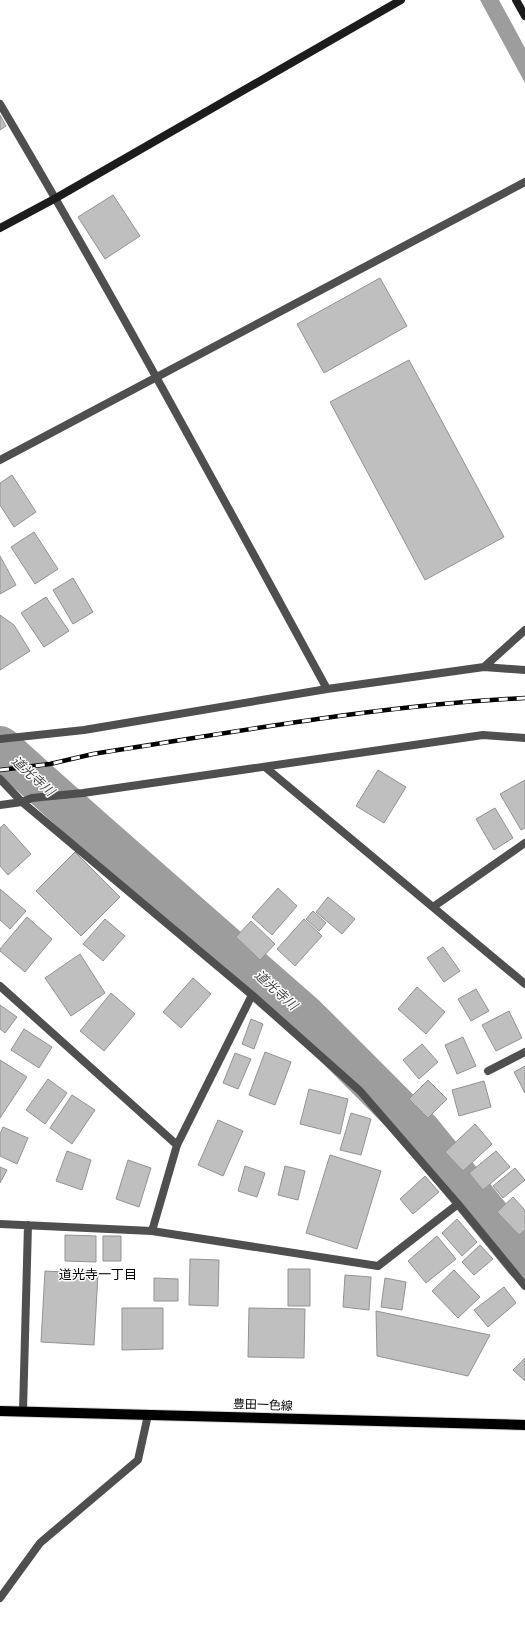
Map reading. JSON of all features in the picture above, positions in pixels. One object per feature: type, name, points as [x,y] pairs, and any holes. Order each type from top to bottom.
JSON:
[{"type":"main road","name":"豊田一色線","points":[[0,1411],[525,1425]]},
{"type":"street","points":[[0,228],[56,198],[401,0]]},
{"type":"street","points":[[516,0],[525,16]]},
{"type":"street","points":[[0,104],[56,198],[327,689]]},
{"type":"street","points":[[0,460],[525,182]]},
{"type":"street","points":[[484,667],[525,630]]},
{"type":"street","points":[[0,739],[84,730],[327,689],[484,667],[525,670]]},
{"type":"street","points":[[0,805],[22,802],[32,798],[83,793],[483,735],[525,738]]},
{"type":"street","points":[[265,767],[525,984]]},
{"type":"street","points":[[0,779],[22,802],[252,995],[360,1091],[458,1204],[525,1286]]},
{"type":"street","points":[[433,907],[525,843]]},
{"type":"street","points":[[0,986],[178,1145]]},
{"type":"street","points":[[152,1231],[178,1145],[252,995]]},
{"type":"street","points":[[488,1071],[525,1052]]},
{"type":"street","points":[[0,1224],[28,1224],[152,1231],[378,1266],[458,1204]]},
{"type":"street","points":[[23,1411],[28,1224]]},
{"type":"street","points":[[0,1598],[40,1543],[138,1460],[148,1415]]},
{"type":"shaded area","points":[[480,0],[499,0],[525,48],[525,83]]},
{"type":"building","points":[[0,115],[6,126],[0,130]]},
{"type":"building","points":[[113,195],[140,236],[105,259],[78,217]]},
{"type":"building","points":[[380,278],[407,326],[324,373],[297,324]]},
{"type":"building","points":[[409,360],[504,537],[425,580],[330,402]]},
{"type":"building","points":[[12,475],[36,512],[14,527],[0,505],[0,483]]},
{"type":"building","points":[[34,532],[58,569],[35,584],[11,547]]},
{"type":"building","points":[[0,556],[16,585],[0,594]]},
{"type":"building","points":[[73,578],[93,612],[73,624],[53,590]]},
{"type":"building","points":[[46,597],[69,631],[44,647],[21,613]]},
{"type":"building","points":[[0,615],[14,625],[30,651],[0,670]]},
{"type":"building","points":[[378,770],[406,787],[384,823],[356,806]]},
{"type":"building","points":[[525,780],[525,828],[521,830],[500,794]]},
{"type":"building","points":[[495,808],[513,838],[494,850],[476,819]]},
{"type":"building","points":[[4,824],[31,854],[8,875],[0,866],[0,828]]},
{"type":"building","points":[[75,852],[120,897],[81,936],[36,891]]},
{"type":"building","points":[[278,888],[297,906],[272,935],[252,917]]},
{"type":"building","points":[[0,889],[26,911],[10,929],[0,920]]},
{"type":"building","points":[[328,897],[355,919],[342,934],[316,912]]},
{"type":"building","points":[[313,911],[326,923],[319,931],[306,919]]},
{"type":"building","points":[[27,917],[52,939],[25,972],[0,951],[0,949]]},
{"type":"building","points":[[105,919],[125,936],[103,961],[83,944]]},
{"type":"building","points":[[304,919],[322,936],[295,966],[277,949]]},
{"type":"building","points":[[251,921],[275,944],[260,960],[236,937]]},
{"type":"building","points":[[443,947],[460,971],[444,982],[427,958]]},
{"type":"building","points":[[80,954],[105,993],[71,1016],[45,978]]},
{"type":"building","points":[[193,978],[211,994],[181,1028],[163,1012]]},
{"type":"building","points":[[417,987],[445,1012],[426,1034],[398,1009]]},
{"type":"building","points":[[476,989],[489,1011],[471,1021],[458,999]]},
{"type":"building","points":[[111,993],[135,1014],[104,1051],[80,1031]]},
{"type":"building","points":[[0,1005],[17,1017],[5,1033],[0,1029]]},
{"type":"building","points":[[509,1011],[522,1038],[496,1051],[482,1025]]},
{"type":"building","points":[[251,1019],[263,1024],[254,1049],[242,1044]]},
{"type":"building","points":[[24,1029],[52,1047],[39,1068],[11,1050]]},
{"type":"building","points":[[463,1037],[476,1066],[457,1074],[445,1045]]},
{"type":"building","points":[[422,1044],[438,1062],[419,1079],[403,1060]]},
{"type":"building","points":[[265,1052],[291,1062],[275,1105],[249,1095]]},
{"type":"building","points":[[235,1053],[251,1059],[238,1089],[223,1083]]},
{"type":"building","points":[[0,1060],[27,1077],[0,1118]]},
{"type":"building","points":[[525,1066],[525,1093],[514,1072]]},
{"type":"building","points":[[48,1079],[67,1093],[45,1124],[26,1110]]},
{"type":"building","points":[[428,1080],[447,1099],[428,1118],[409,1099]]},
{"type":"building","points":[[484,1081],[491,1107],[459,1116],[452,1090]]},
{"type":"building","points":[[309,1089],[348,1099],[340,1134],[300,1124]]},
{"type":"building","points":[[72,1095],[95,1110],[72,1144],[50,1128]]},
{"type":"building","points":[[351,1113],[371,1119],[361,1155],[340,1150]]},
{"type":"building","points":[[218,1120],[243,1131],[223,1176],[198,1165]]},
{"type":"building","points":[[475,1124],[492,1144],[463,1171],[445,1152]]},
{"type":"building","points":[[3,1127],[28,1138],[17,1164],[0,1156],[0,1134]]},
{"type":"building","points":[[67,1151],[91,1160],[82,1190],[56,1181]]},
{"type":"building","points":[[496,1151],[510,1167],[483,1190],[469,1173]]},
{"type":"building","points":[[330,1155],[381,1171],[357,1249],[306,1233]]},
{"type":"building","points":[[128,1160],[151,1168],[139,1207],[116,1199]]},
{"type":"building","points":[[245,1166],[265,1173],[257,1197],[238,1191]]},
{"type":"building","points":[[285,1166],[305,1171],[298,1200],[278,1195]]},
{"type":"building","points":[[0,1167],[7,1170],[0,1183]]},
{"type":"building","points":[[515,1168],[525,1180],[503,1198],[493,1186]]},
{"type":"building","points":[[425,1176],[439,1192],[413,1214],[400,1199]]},
{"type":"building","points":[[513,1197],[525,1210],[525,1230],[519,1235],[497,1212]]},
{"type":"building","points":[[457,1219],[477,1242],[462,1256],[442,1233]]},
{"type":"building","points":[[65,1235],[96,1236],[96,1262],[65,1261]]},
{"type":"building","points":[[103,1236],[121,1236],[121,1261],[103,1261]]},
{"type":"building","points":[[437,1236],[456,1259],[426,1283],[408,1261]]},
{"type":"building","points":[[480,1245],[493,1259],[474,1275],[462,1262]]},
{"type":"building","points":[[190,1259],[219,1260],[218,1306],[189,1305]]},
{"type":"building","points":[[288,1269],[310,1269],[310,1306],[288,1306]]},
{"type":"building","points":[[454,1270],[480,1297],[458,1318],[432,1291]]},
{"type":"building","points":[[45,1271],[98,1274],[94,1345],[41,1342]]},
{"type":"building","points":[[345,1275],[371,1277],[369,1310],[343,1307]]},
{"type":"building","points":[[154,1278],[178,1279],[178,1301],[154,1301]]},
{"type":"building","points":[[385,1278],[406,1282],[402,1310],[381,1307]]},
{"type":"building","points":[[504,1287],[516,1303],[488,1327],[474,1310]]},
{"type":"building","points":[[122,1308],[163,1308],[163,1349],[122,1350]]},
{"type":"building","points":[[249,1308],[305,1309],[304,1358],[248,1357]]},
{"type":"building","points":[[376,1311],[490,1335],[468,1376],[377,1356]]},
{"type":"building","points":[[525,1358],[525,1381],[513,1370]]},
{"type":"waterway","name":"道光寺川","points":[[0,747],[305,1016],[420,1131],[525,1260]]},
{"type":"railway","points":[[0,770],[50,764],[93,754],[308,720],[416,707],[525,698]]},
{"type":"district","name":"道光寺一丁目","points":[[98,1274]]}]
